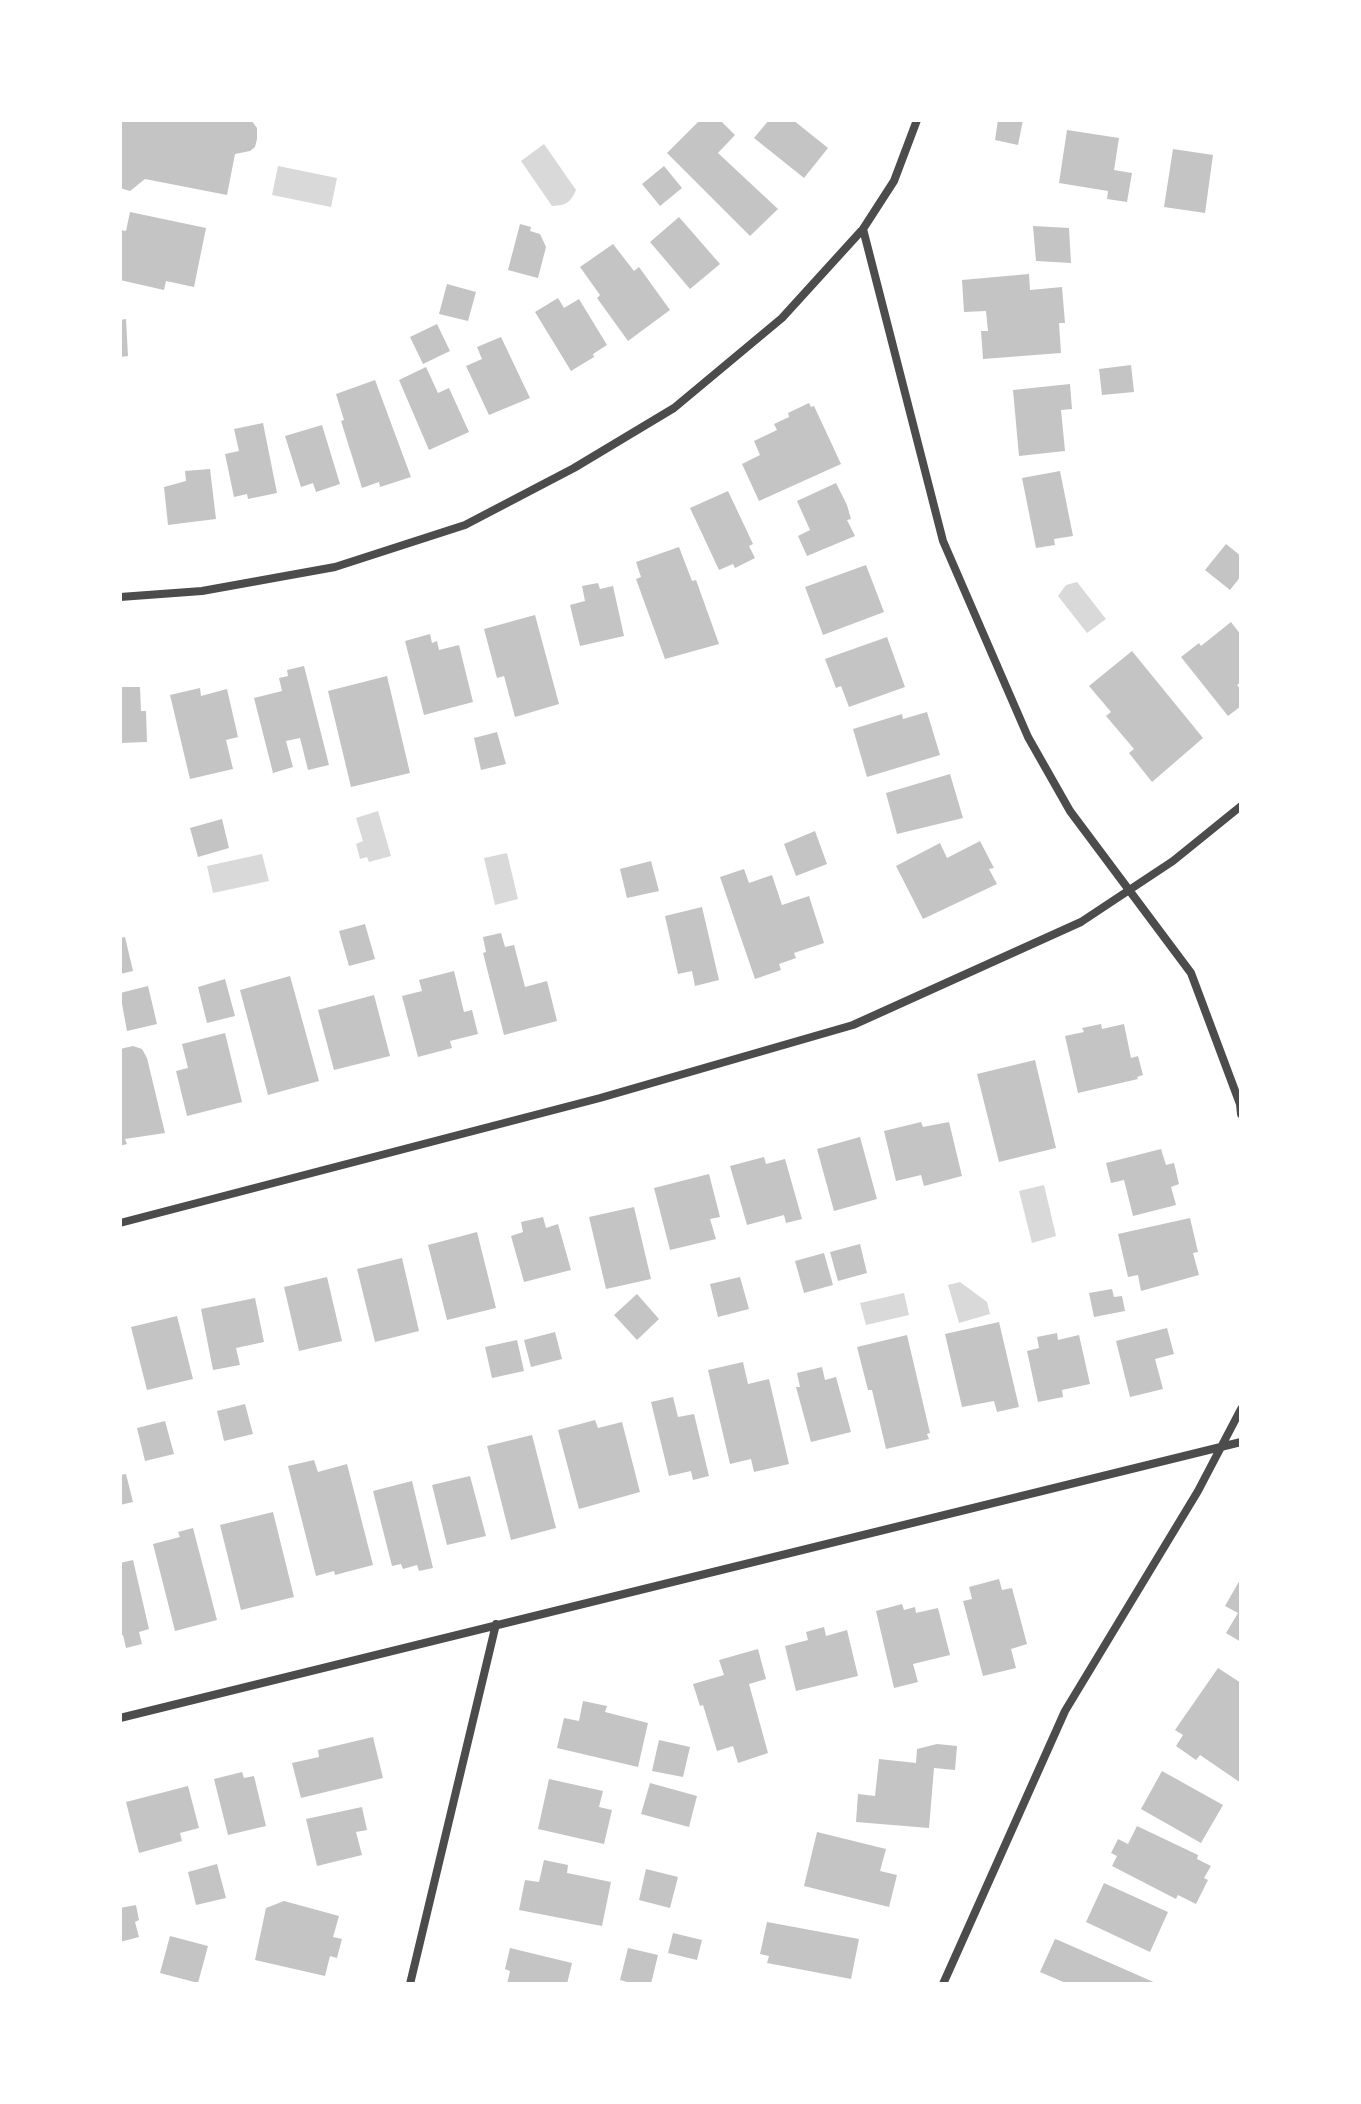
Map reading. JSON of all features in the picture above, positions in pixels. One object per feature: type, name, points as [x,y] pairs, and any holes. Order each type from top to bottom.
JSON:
[{"type":"street","points":[[120,597],[202,591],[335,567],[465,525],[574,468],[674,408],[782,318],[863,229],[894,181],[917,120]]},
{"type":"street","points":[[863,229],[943,541],[1028,737],[1070,811],[1191,973],[1241,1114]]},
{"type":"street","points":[[120,1223],[600,1098],[853,1025],[1081,922],[1173,861],[1241,806]]},
{"type":"street","points":[[943,1984],[1065,1711],[1222,1448],[1241,1409]]},
{"type":"street","points":[[120,1718],[1241,1442]]},
{"type":"street","points":[[410,1984],[496,1624]]},
{"type":"shaded area","points":[[544,144],[576,190],[565,204],[552,206],[521,161]]},
{"type":"shaded area","points":[[278,166],[337,178],[331,207],[272,195]]},
{"type":"shaded area","points":[[1077,582],[1106,619],[1087,633],[1058,596],[1066,585]]},
{"type":"shaded area","points":[[378,811],[391,856],[369,862],[367,857],[360,859],[356,844],[363,841],[356,818]]},
{"type":"shaded area","points":[[507,853],[518,899],[495,905],[484,858]]},
{"type":"shaded area","points":[[262,854],[269,881],[213,893],[207,866]]},
{"type":"shaded area","points":[[1044,1185],[1056,1236],[1032,1243],[1019,1191]]},
{"type":"shaded area","points":[[960,1282],[987,1302],[990,1314],[959,1323],[948,1285]]},
{"type":"shaded area","points":[[904,1293],[909,1315],[866,1325],[860,1303]]},
{"type":"building","points":[[120,120],[251,120],[257,128],[257,139],[250,151],[235,154],[227,195],[145,179],[130,191],[120,188]]},
{"type":"building","points":[[700,120],[720,120],[735,135],[718,153],[778,209],[750,236],[667,153]]},
{"type":"building","points":[[769,120],[793,120],[828,148],[804,178],[754,138]]},
{"type":"building","points":[[998,120],[1023,120],[1018,145],[995,140]]},
{"type":"building","points":[[1067,130],[1119,138],[1114,170],[1132,173],[1127,202],[1107,199],[1108,191],[1059,183]]},
{"type":"building","points":[[1173,149],[1213,155],[1205,213],[1164,207]]},
{"type":"building","points":[[664,166],[682,188],[660,206],[642,184]]},
{"type":"building","points":[[130,212],[206,228],[194,287],[166,281],[164,290],[120,280],[120,230],[126,231]]},
{"type":"building","points":[[679,217],[720,264],[690,289],[650,242]]},
{"type":"building","points":[[520,224],[540,234],[546,247],[538,278],[508,270]]},
{"type":"building","points":[[1033,226],[1069,228],[1071,263],[1036,261]]},
{"type":"building","points":[[613,244],[634,271],[639,267],[670,310],[628,341],[597,298],[600,295],[580,267]]},
{"type":"building","points":[[1029,274],[1030,290],[1062,287],[1065,323],[1059,323],[1061,353],[983,359],[981,331],[988,331],[986,311],[964,312],[962,280]]},
{"type":"building","points":[[447,284],[476,292],[468,321],[439,314]]},
{"type":"building","points":[[558,298],[564,308],[579,299],[607,345],[571,371],[535,312]]},
{"type":"building","points":[[126,319],[128,356],[120,357],[120,320]]},
{"type":"building","points":[[437,324],[450,351],[423,364],[410,337]]},
{"type":"building","points":[[501,337],[530,398],[489,415],[466,366],[482,359],[477,347]]},
{"type":"building","points":[[1131,365],[1134,392],[1102,395],[1099,369]]},
{"type":"building","points":[[426,367],[438,393],[449,388],[469,432],[429,450],[399,380]]},
{"type":"building","points":[[375,380],[411,477],[380,487],[379,482],[362,488],[336,394]]},
{"type":"building","points":[[1070,384],[1072,409],[1061,410],[1065,451],[1019,456],[1013,390]]},
{"type":"building","points":[[809,403],[811,407],[814,406],[841,464],[759,501],[742,464],[760,455],[754,441],[777,430],[774,424]]},
{"type":"building","points":[[263,423],[277,493],[248,499],[247,494],[234,497],[225,454],[239,451],[234,429]]},
{"type":"building","points":[[322,425],[340,484],[316,492],[313,483],[301,487],[285,436]]},
{"type":"building","points":[[210,469],[216,519],[168,525],[164,487],[186,481],[185,471]]},
{"type":"building","points":[[1060,471],[1073,536],[1054,539],[1055,545],[1036,548],[1022,478]]},
{"type":"building","points":[[836,483],[847,505],[851,519],[847,520],[855,536],[807,556],[798,536],[810,530],[797,501]]},
{"type":"building","points":[[728,491],[753,544],[749,546],[755,558],[735,568],[733,564],[719,570],[690,508]]},
{"type":"building","points":[[1226,544],[1241,556],[1241,576],[1230,590],[1205,570]]},
{"type":"building","points":[[679,547],[692,581],[696,580],[719,644],[665,659],[636,579],[641,577],[636,562]]},
{"type":"building","points":[[866,565],[884,612],[823,635],[805,587]]},
{"type":"building","points":[[598,583],[600,589],[613,586],[624,636],[580,646],[570,605],[585,601],[582,586]]},
{"type":"building","points":[[535,615],[559,704],[515,717],[504,676],[497,678],[484,629]]},
{"type":"building","points":[[1231,622],[1241,635],[1241,682],[1237,685],[1241,690],[1241,706],[1228,716],[1181,657],[1199,643],[1201,646]]},
{"type":"building","points":[[430,634],[432,643],[437,641],[439,650],[459,645],[473,702],[424,715],[405,641]]},
{"type":"building","points":[[887,637],[905,687],[849,707],[841,686],[836,688],[825,659]]},
{"type":"building","points":[[1132,651],[1203,738],[1152,782],[1129,753],[1134,749],[1106,716],[1111,712],[1089,686]]},
{"type":"building","points":[[304,666],[329,765],[308,770],[300,738],[286,741],[293,767],[273,773],[254,698],[282,691],[279,678],[288,676],[287,670]]},
{"type":"building","points":[[387,676],[410,773],[351,787],[328,691]]},
{"type":"building","points":[[120,687],[140,687],[141,711],[146,711],[147,742],[120,743]]},
{"type":"building","points":[[200,688],[201,696],[227,689],[238,737],[226,740],[233,769],[190,779],[170,695]]},
{"type":"building","points":[[927,712],[940,755],[867,777],[853,729],[902,714],[903,719]]},
{"type":"building","points":[[497,732],[506,764],[481,770],[474,738]]},
{"type":"building","points":[[950,774],[963,818],[897,834],[886,793]]},
{"type":"building","points":[[222,819],[229,848],[198,857],[190,828]]},
{"type":"building","points":[[815,831],[827,864],[796,876],[784,844]]},
{"type":"building","points":[[980,841],[994,868],[989,869],[997,884],[923,919],[896,866],[940,843],[947,858]]},
{"type":"building","points":[[651,861],[659,891],[627,898],[620,869]]},
{"type":"building","points":[[744,869],[749,883],[772,875],[782,905],[809,896],[824,943],[794,953],[796,958],[779,964],[781,970],[755,979],[720,877]]},
{"type":"building","points":[[702,907],[719,980],[695,986],[692,971],[678,974],[665,916]]},
{"type":"building","points":[[365,924],[375,959],[349,966],[339,931]]},
{"type":"building","points":[[501,933],[505,947],[514,945],[525,987],[547,981],[557,1021],[504,1035],[483,953],[486,952],[483,937]]},
{"type":"building","points":[[125,937],[133,971],[120,974],[120,938]]},
{"type":"building","points":[[454,971],[464,1012],[472,1010],[478,1034],[450,1041],[452,1048],[418,1057],[402,996],[422,991],[419,980]]},
{"type":"building","points":[[290,976],[319,1081],[268,1095],[240,990]]},
{"type":"building","points":[[225,979],[235,1016],[207,1023],[198,987]]},
{"type":"building","points":[[148,986],[157,1024],[127,1031],[120,993]]},
{"type":"building","points":[[374,995],[390,1056],[334,1070],[318,1010]]},
{"type":"building","points":[[1101,1024],[1102,1029],[1124,1024],[1131,1058],[1138,1056],[1143,1075],[1138,1079],[1078,1093],[1065,1036]]},
{"type":"building","points":[[225,1033],[242,1102],[187,1116],[176,1071],[188,1068],[182,1044]]},
{"type":"building","points":[[133,1046],[142,1049],[147,1058],[165,1133],[125,1139],[127,1144],[120,1146],[120,1049]]},
{"type":"building","points":[[1035,1060],[1056,1148],[999,1162],[977,1074]]},
{"type":"building","points":[[921,1122],[923,1127],[949,1122],[962,1176],[924,1186],[921,1175],[896,1181],[884,1131]]},
{"type":"building","points":[[860,1137],[877,1199],[834,1211],[817,1149]]},
{"type":"building","points":[[1161,1149],[1166,1165],[1174,1163],[1179,1184],[1171,1187],[1176,1205],[1133,1216],[1124,1180],[1111,1183],[1106,1163]]},
{"type":"building","points":[[764,1157],[766,1164],[785,1159],[802,1219],[786,1223],[784,1215],[747,1225],[730,1166]]},
{"type":"building","points":[[709,1174],[720,1217],[710,1219],[716,1239],[670,1250],[654,1188]]},
{"type":"building","points":[[634,1207],[651,1279],[606,1289],[589,1217]]},
{"type":"building","points":[[543,1217],[546,1228],[558,1224],[571,1270],[524,1282],[511,1236],[523,1232],[521,1222]]},
{"type":"building","points":[[1190,1218],[1198,1252],[1193,1253],[1199,1275],[1141,1291],[1138,1275],[1128,1277],[1118,1234]]},
{"type":"building","points":[[477,1232],[496,1308],[447,1320],[428,1245]]},
{"type":"building","points":[[860,1244],[867,1273],[838,1281],[830,1252]]},
{"type":"building","points":[[824,1253],[833,1285],[804,1293],[795,1261]]},
{"type":"building","points":[[402,1258],[419,1331],[375,1342],[357,1269]]},
{"type":"building","points":[[327,1277],[342,1341],[299,1351],[284,1287]]},
{"type":"building","points":[[740,1277],[749,1309],[718,1317],[710,1284]]},
{"type":"building","points":[[1112,1289],[1114,1297],[1122,1296],[1125,1311],[1094,1317],[1089,1293]]},
{"type":"building","points":[[637,1294],[659,1319],[637,1340],[614,1315]]},
{"type":"building","points":[[255,1298],[264,1342],[236,1348],[240,1365],[213,1370],[201,1309]]},
{"type":"building","points":[[177,1316],[193,1379],[147,1390],[131,1327]]},
{"type":"building","points":[[999,1322],[1019,1407],[997,1412],[994,1401],[962,1407],[945,1334]]},
{"type":"building","points":[[1167,1328],[1174,1354],[1155,1359],[1163,1389],[1130,1397],[1116,1341]]},
{"type":"building","points":[[555,1332],[562,1359],[531,1367],[524,1340]]},
{"type":"building","points":[[1057,1333],[1058,1340],[1079,1335],[1090,1384],[1062,1390],[1063,1397],[1038,1402],[1027,1351],[1039,1348],[1037,1337]]},
{"type":"building","points":[[907,1335],[929,1439],[886,1449],[872,1390],[868,1390],[857,1347]]},
{"type":"building","points":[[517,1340],[524,1371],[492,1378],[485,1347]]},
{"type":"building","points":[[743,1362],[748,1384],[769,1379],[789,1464],[754,1472],[751,1459],[730,1464],[708,1370]]},
{"type":"building","points":[[822,1367],[825,1380],[836,1377],[851,1432],[811,1442],[796,1387],[800,1387],[797,1373]]},
{"type":"building","points":[[673,1397],[678,1417],[694,1414],[709,1476],[693,1480],[691,1471],[669,1476],[651,1402]]},
{"type":"building","points":[[245,1404],[253,1434],[224,1441],[217,1411]]},
{"type":"building","points":[[595,1420],[598,1428],[622,1422],[640,1492],[579,1509],[558,1430]]},
{"type":"building","points":[[165,1421],[174,1454],[145,1461],[137,1428]]},
{"type":"building","points":[[532,1435],[556,1528],[511,1540],[487,1446]]},
{"type":"building","points":[[314,1460],[318,1472],[347,1464],[373,1565],[335,1575],[334,1571],[316,1576],[288,1466]]},
{"type":"building","points":[[126,1474],[133,1502],[120,1505],[120,1475]]},
{"type":"building","points":[[470,1476],[486,1536],[447,1545],[432,1485]]},
{"type":"building","points":[[412,1481],[433,1568],[419,1571],[417,1565],[403,1569],[401,1564],[392,1566],[373,1491]]},
{"type":"building","points":[[273,1512],[294,1597],[241,1610],[220,1525]]},
{"type":"building","points":[[193,1528],[217,1620],[175,1631],[153,1544],[180,1537],[178,1532]]},
{"type":"building","points":[[133,1560],[149,1629],[139,1632],[142,1644],[126,1648],[123,1635],[120,1636],[120,1563]]},
{"type":"building","points":[[1241,1578],[1241,1642],[1226,1633],[1238,1613],[1225,1606]]},
{"type":"building","points":[[999,1579],[1002,1590],[1012,1588],[1027,1644],[1011,1649],[1016,1668],[983,1676],[963,1601],[972,1599],[969,1587]]},
{"type":"building","points":[[902,1604],[904,1610],[915,1607],[916,1613],[938,1608],[950,1655],[913,1664],[918,1682],[894,1688],[876,1611]]},
{"type":"building","points":[[824,1627],[826,1636],[847,1630],[858,1676],[796,1691],[785,1646],[808,1640],[806,1632]]},
{"type":"building","points":[[758,1649],[766,1679],[749,1684],[768,1753],[738,1763],[733,1746],[717,1751],[693,1684],[724,1675],[719,1660]]},
{"type":"building","points":[[1218,1668],[1241,1683],[1241,1783],[1200,1755],[1196,1760],[1176,1746],[1183,1735],[1175,1730]]},
{"type":"building","points":[[583,1701],[607,1706],[605,1712],[648,1723],[638,1767],[557,1748],[564,1718],[579,1721]]},
{"type":"building","points":[[373,1737],[383,1778],[301,1798],[292,1763],[319,1757],[318,1750]]},
{"type":"building","points":[[659,1740],[690,1747],[683,1777],[652,1771]]},
{"type":"building","points":[[937,1744],[957,1746],[955,1770],[934,1768],[929,1828],[856,1822],[858,1794],[875,1796],[879,1759],[916,1763],[917,1749]]},
{"type":"building","points":[[1162,1771],[1223,1805],[1201,1843],[1141,1809]]},
{"type":"building","points":[[242,1772],[244,1778],[254,1776],[266,1826],[228,1835],[214,1779]]},
{"type":"building","points":[[549,1779],[603,1791],[599,1807],[612,1810],[604,1844],[538,1829]]},
{"type":"building","points":[[650,1783],[697,1796],[689,1827],[641,1814]]},
{"type":"building","points":[[188,1786],[199,1828],[180,1833],[182,1841],[139,1853],[126,1802]]},
{"type":"building","points":[[362,1807],[367,1830],[356,1832],[362,1855],[317,1866],[306,1819]]},
{"type":"building","points":[[1137,1826],[1198,1855],[1197,1859],[1211,1866],[1196,1904],[1178,1895],[1176,1899],[1112,1866],[1117,1856],[1111,1853],[1118,1839],[1128,1844]]},
{"type":"building","points":[[817,1832],[886,1849],[880,1871],[897,1875],[889,1907],[804,1886]]},
{"type":"building","points":[[544,1860],[568,1865],[567,1873],[611,1882],[602,1926],[519,1910],[525,1880],[539,1882]]},
{"type":"building","points":[[217,1864],[226,1898],[196,1905],[188,1872]]},
{"type":"building","points":[[646,1869],[678,1877],[670,1908],[639,1900]]},
{"type":"building","points":[[1104,1883],[1168,1912],[1150,1952],[1086,1922]]},
{"type":"building","points":[[284,1901],[339,1916],[333,1937],[342,1939],[337,1958],[330,1956],[325,1976],[255,1960],[266,1908]]},
{"type":"building","points":[[136,1905],[139,1920],[135,1922],[139,1937],[120,1942],[120,1908]]},
{"type":"building","points":[[767,1922],[859,1939],[851,1979],[767,1963],[769,1956],[760,1954]]},
{"type":"building","points":[[673,1933],[702,1940],[697,1960],[668,1953]]},
{"type":"building","points":[[170,1936],[208,1946],[198,1983],[160,1973]]},
{"type":"building","points":[[1055,1939],[1158,1984],[1068,1984],[1040,1972]]},
{"type":"building","points":[[510,1948],[572,1963],[567,1984],[507,1984],[510,1971],[505,1969]]},
{"type":"building","points":[[628,1948],[658,1955],[651,1984],[620,1980]]}]
